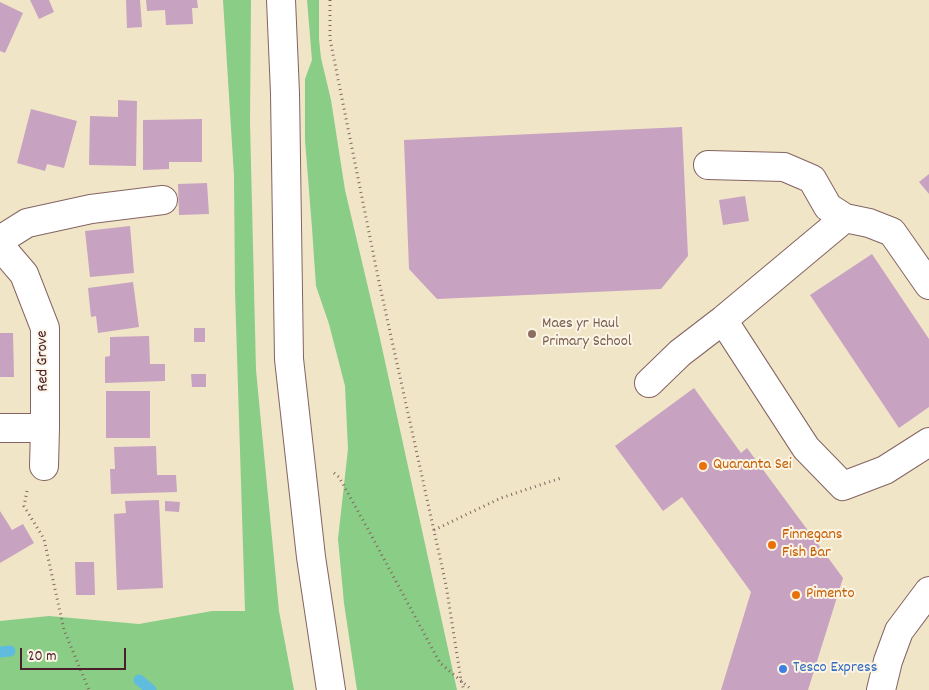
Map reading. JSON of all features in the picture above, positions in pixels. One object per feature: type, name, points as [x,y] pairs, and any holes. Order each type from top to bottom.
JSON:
[{"type":"street","points":[[281,0],[285,93],[289,359],[311,556],[331,690]]},
{"type":"street","points":[[708,165],[784,167],[812,179],[828,207],[845,218],[869,223],[892,232],[929,286]]},
{"type":"street","points":[[0,240],[27,223],[91,208],[163,200]]},
{"type":"street","points":[[649,383],[680,354],[845,218]]},
{"type":"street","name":"Red Grove","points":[[0,246],[24,274],[45,328],[44,466]]},
{"type":"street","points":[[723,320],[806,448],[843,486],[885,470],[929,442]]},
{"type":"street","points":[[0,428],[45,428]]},
{"type":"street","points":[[882,690],[888,661],[899,631],[929,591]]},
{"type":"path","points":[[330,0],[330,39],[379,282],[446,585],[464,690]]},
{"type":"path","points":[[298,441],[339,477],[440,663],[472,690]]},
{"type":"path","points":[[44,466],[29,482],[24,506],[44,539],[64,630],[89,690]]},
{"type":"path","points":[[434,530],[501,498],[561,478]]},
{"type":"green space","points":[[223,0],[251,0],[250,123],[256,370],[279,611],[294,690],[0,690],[0,621],[49,616],[139,624],[212,611],[245,611],[235,291],[234,176]]},
{"type":"green space","points":[[307,0],[319,0],[321,58],[331,100],[345,190],[379,334],[457,690],[357,690],[344,603],[338,539],[348,449],[345,386],[329,324],[316,286],[305,140],[305,79],[312,60]]},
{"type":"building","points":[[30,0],[49,0],[54,12],[39,19]]},
{"type":"building","points":[[126,0],[140,0],[142,27],[127,28]]},
{"type":"building","points":[[146,0],[197,0],[198,8],[192,8],[193,24],[166,25],[165,10],[147,11]]},
{"type":"building","points":[[0,2],[23,13],[5,53],[0,51]]},
{"type":"building","points":[[118,100],[137,101],[136,166],[89,165],[90,116],[118,117]]},
{"type":"building","points":[[31,109],[77,121],[64,168],[47,164],[45,171],[17,163]]},
{"type":"building","points":[[202,119],[202,162],[169,162],[169,169],[143,170],[143,120]]},
{"type":"building","points":[[682,127],[688,256],[661,289],[437,299],[409,269],[404,140]]},
{"type":"building","points":[[929,174],[929,194],[919,182]]},
{"type":"building","points":[[207,183],[209,214],[179,215],[178,184]]},
{"type":"building","points":[[745,196],[749,221],[723,225],[719,200]]},
{"type":"building","points":[[130,226],[134,273],[90,277],[85,231]]},
{"type":"building","points":[[872,254],[929,339],[929,407],[899,428],[810,295]]},
{"type":"building","points":[[133,282],[139,327],[98,333],[96,316],[91,317],[88,288]]},
{"type":"building","points":[[194,328],[205,328],[205,342],[194,342]]},
{"type":"building","points":[[0,333],[13,333],[14,377],[0,377]]},
{"type":"building","points":[[149,336],[150,364],[165,364],[165,381],[105,383],[105,357],[110,356],[110,337]]},
{"type":"building","points":[[191,374],[206,374],[206,387],[192,387]]},
{"type":"building","points":[[694,388],[741,453],[747,448],[843,578],[808,690],[721,690],[751,592],[682,497],[663,511],[615,446]]},
{"type":"building","points":[[106,391],[150,391],[150,438],[106,438]]},
{"type":"building","points":[[156,446],[157,475],[176,475],[177,492],[111,494],[110,469],[115,469],[114,447]]},
{"type":"building","points":[[159,500],[163,588],[117,590],[114,514],[126,513],[125,501]]},
{"type":"building","points":[[165,501],[180,502],[179,512],[165,511]]},
{"type":"building","points":[[0,511],[12,530],[23,524],[34,543],[0,563]]},
{"type":"building","points":[[75,562],[94,562],[95,595],[76,595]]},
{"type":"waterway","points":[[0,652],[10,651]]},
{"type":"waterway","points":[[139,680],[151,690]]},
{"type":"place","name":"Maes yr Haul Primary School","points":[[532,334]]},
{"type":"place","name":"Quaranta Sei","points":[[703,466]]},
{"type":"place","name":"Finnegans Fish Bar","points":[[772,545]]},
{"type":"place","name":"Pimento","points":[[796,595]]},
{"type":"place","name":"Tesco Express","points":[[783,669]]}]
